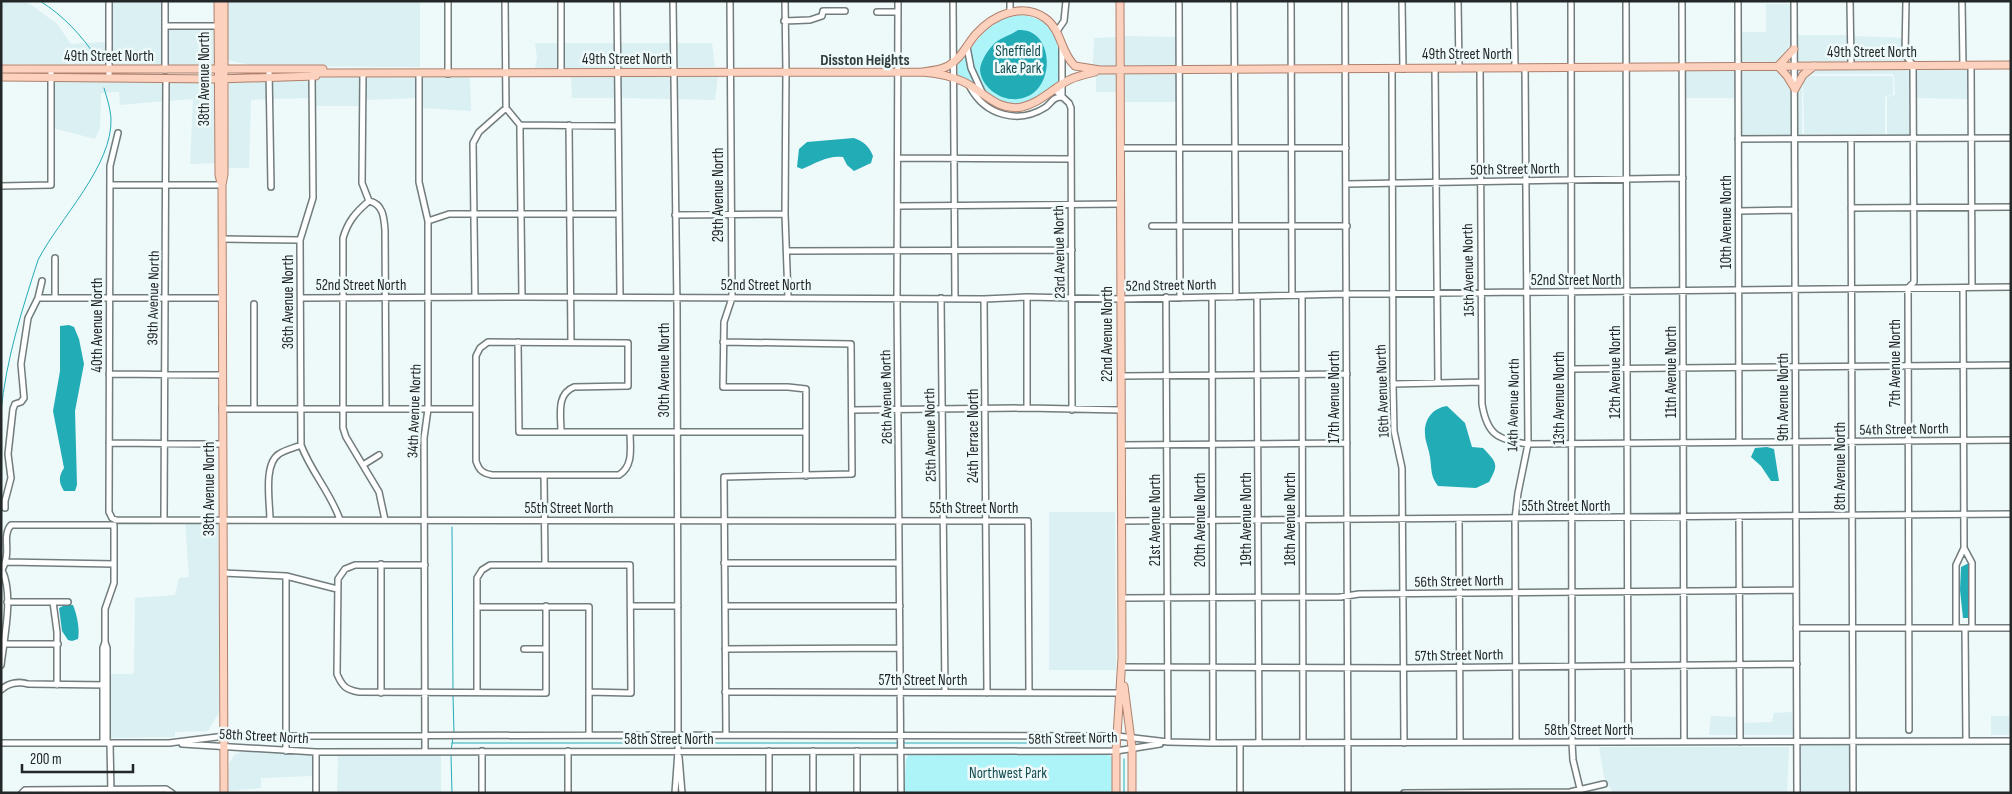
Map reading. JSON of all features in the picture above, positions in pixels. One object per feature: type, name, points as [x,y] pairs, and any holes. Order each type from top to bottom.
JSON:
[{"type":"main road","name":"38th Avenue North","points":[[218,1],[221,70]]},
{"type":"main road","name":"38th Avenue North","points":[[224,1],[221,70],[224,174],[222,185],[224,793]]},
{"type":"main road","name":"22nd Avenue North","points":[[1116,793],[1116,751],[1122,667],[1120,1]]},
{"type":"main road","name":"49th Street North","points":[[922,72],[942,68],[954,62],[976,33],[987,23],[1010,12],[1027,11],[1036,13],[1044,18],[1057,31],[1066,55],[1075,66],[1100,70],[2011,65]]},
{"type":"main road","points":[[1794,49],[1778,66],[1795,89],[1803,75],[1814,66]]},
{"type":"main road","name":"49th Street North","points":[[1,69],[221,70],[312,76],[326,76],[332,73],[922,72],[954,78],[982,92]]},
{"type":"main road","name":"49th Street North","points":[[1,77],[221,78],[304,69],[326,69],[332,73]]},
{"type":"main road","points":[[304,69],[312,76]]},
{"type":"main road","points":[[982,92],[1000,105],[1014,108],[1031,104],[1071,79],[1100,70]]},
{"type":"main road","name":"22nd Avenue North","points":[[1122,667],[1132,748],[1132,793]]},
{"type":"street","points":[[109,1],[109,78]]},
{"type":"street","points":[[165,1],[165,70]]},
{"type":"street","points":[[448,1],[448,74]]},
{"type":"street","points":[[504,1],[506,108],[520,125],[522,297]]},
{"type":"street","points":[[561,1],[561,73]]},
{"type":"street","points":[[617,1],[620,297]]},
{"type":"street","name":"30th Avenue North","points":[[673,1],[678,749]]},
{"type":"street","name":"29th Avenue North","points":[[730,1],[732,298],[724,322],[722,387],[788,387],[806,389],[806,432]]},
{"type":"street","points":[[785,1],[788,297]]},
{"type":"street","name":"26th Avenue North","points":[[898,1],[899,206],[897,298],[901,793]]},
{"type":"street","points":[[953,1],[954,251],[956,298]]},
{"type":"street","points":[[1010,1],[1010,12]]},
{"type":"street","points":[[1057,31],[1064,21],[1066,1]]},
{"type":"street","points":[[1179,1],[1180,298]]},
{"type":"street","points":[[1234,1],[1236,296]]},
{"type":"street","points":[[1291,1],[1292,295]]},
{"type":"street","name":"17th Avenue North","points":[[1345,1],[1348,793]]},
{"type":"street","points":[[1402,1],[1403,68]]},
{"type":"street","points":[[1458,1],[1459,68]]},
{"type":"street","points":[[1514,1],[1514,68]]},
{"type":"street","name":"13th Avenue North","points":[[1571,1],[1572,742],[1573,760],[1581,792]]},
{"type":"street","name":"12th Avenue North","points":[[1626,1],[1628,742]]},
{"type":"street","name":"11th Avenue North","points":[[1682,1],[1684,742]]},
{"type":"street","name":"10th Avenue North","points":[[1738,1],[1739,442]]},
{"type":"street","name":"9th Avenue North","points":[[1794,1],[1797,793]]},
{"type":"street","points":[[1850,1],[1851,66]]},
{"type":"street","name":"7th Avenue North","points":[[1906,1],[1906,55],[1913,65],[1914,138],[1914,282],[1908,288],[1909,730]]},
{"type":"street","points":[[1962,1],[1963,65]]},
{"type":"street","points":[[784,21],[810,20],[822,16],[823,11],[845,11]]},
{"type":"street","points":[[876,12],[897,12]]},
{"type":"street","points":[[165,26],[218,26]]},
{"type":"street","points":[[1062,46],[1062,84]]},
{"type":"street","points":[[967,47],[973,72],[982,92]]},
{"type":"street","points":[[1971,65],[1972,287]]},
{"type":"street","points":[[1435,68],[1438,383]]},
{"type":"street","name":"15th Avenue North","points":[[1480,68],[1482,382],[1484,417],[1492,431],[1499,438],[1528,444]]},
{"type":"street","name":"14th Avenue North","points":[[1516,742],[1515,519],[1528,444],[1525,68]]},
{"type":"street","points":[[1,186],[51,185],[52,69]]},
{"type":"street","name":"16th Avenue North","points":[[1392,69],[1393,384],[1394,431],[1402,468],[1404,520],[1404,742]]},
{"type":"street","points":[[269,74],[270,187]]},
{"type":"street","points":[[362,74],[362,183],[369,201]]},
{"type":"street","name":"34th Avenue North","points":[[419,74],[419,182],[428,221],[428,409],[424,438],[425,751]]},
{"type":"street","name":"36th Avenue North","points":[[312,76],[313,198],[300,240],[301,445],[306,459],[335,506],[340,520]]},
{"type":"street","name":"39th Avenue North","points":[[164,519],[166,78]]},
{"type":"street","name":"23rd Avenue North","points":[[1062,84],[1062,97]]},
{"type":"street","points":[[969,85],[975,96],[985,106],[996,113],[1006,116],[1031,114],[1047,106],[1054,99],[1062,97]]},
{"type":"street","name":"23rd Avenue North","points":[[1054,89],[1071,106],[1072,410]]},
{"type":"street","points":[[475,297],[474,143],[479,132],[506,108]]},
{"type":"street","points":[[520,125],[617,126]]},
{"type":"street","points":[[569,125],[571,342]]},
{"type":"street","name":"40th Avenue North","points":[[112,518],[109,512],[110,166],[118,133]]},
{"type":"street","points":[[1738,139],[2011,138]]},
{"type":"street","name":"8th Avenue North","points":[[1851,139],[1853,793]]},
{"type":"street","points":[[1121,148],[1346,148]]},
{"type":"street","points":[[898,158],[1071,159]]},
{"type":"street","name":"50th Street North","points":[[1347,184],[1683,178]]},
{"type":"street","points":[[110,185],[222,185]]},
{"type":"street","points":[[385,520],[379,492],[346,437],[343,428],[343,242],[345,232],[355,213],[369,201],[376,202],[384,216],[386,409]]},
{"type":"street","points":[[899,206],[954,204],[1120,204]]},
{"type":"street","points":[[1851,208],[2011,207]]},
{"type":"street","points":[[1739,211],[1795,210]]},
{"type":"street","points":[[428,221],[449,214],[619,214]]},
{"type":"street","points":[[675,215],[786,214]]},
{"type":"street","points":[[1152,226],[1347,226]]},
{"type":"street","points":[[222,240],[300,240]]},
{"type":"street","points":[[787,251],[1072,250]]},
{"type":"street","points":[[55,258],[55,298]]},
{"type":"street","points":[[6,508],[5,501],[12,478],[8,454],[13,409],[15,404],[21,402],[24,398],[21,364],[28,318],[38,298],[42,281]]},
{"type":"street","name":"52nd Street North","points":[[301,298],[788,297],[984,299],[1027,297],[1121,299],[1347,294],[2011,287]]},
{"type":"street","points":[[1956,628],[1956,565],[1964,548],[1964,288]]},
{"type":"street","name":"18th Avenue North","points":[[1302,295],[1303,743]]},
{"type":"street","name":"19th Avenue North","points":[[1257,296],[1259,743]]},
{"type":"street","points":[[1027,297],[1028,408]]},
{"type":"street","name":"21st Avenue North","points":[[1166,297],[1168,742]]},
{"type":"street","name":"20th Avenue North","points":[[1212,297],[1213,743]]},
{"type":"street","points":[[38,298],[222,298]]},
{"type":"street","name":"25th Avenue North","points":[[942,298],[945,692]]},
{"type":"street","name":"24th Terrace North","points":[[984,299],[987,693]]},
{"type":"street","points":[[254,304],[254,409]]},
{"type":"street","points":[[561,432],[561,403],[563,394],[568,390],[574,387],[628,386],[628,343],[488,342],[480,348],[476,356],[476,460],[483,473],[492,475],[619,475],[624,472],[630,461],[630,432]]},
{"type":"street","points":[[518,342],[519,432],[806,432],[806,476]]},
{"type":"street","points":[[722,342],[851,344],[852,410],[852,474],[724,477],[726,735]]},
{"type":"street","points":[[1572,368],[2011,365]]},
{"type":"street","points":[[109,374],[222,375]]},
{"type":"street","points":[[1121,376],[1347,374]]},
{"type":"street","points":[[1393,384],[1482,382]]},
{"type":"street","points":[[852,410],[985,408],[1121,410]]},
{"type":"street","points":[[222,409],[476,409]]},
{"type":"street","name":"54th Street North","points":[[1528,444],[2011,440]]},
{"type":"street","points":[[109,443],[222,444]]},
{"type":"street","points":[[1122,445],[1347,443]]},
{"type":"street","points":[[270,520],[269,469],[272,461],[278,454],[301,445]]},
{"type":"street","points":[[364,465],[379,456]]},
{"type":"street","points":[[544,475],[545,564]]},
{"type":"street","name":"55th Street North","points":[[1121,521],[2011,514]]},
{"type":"street","points":[[1739,517],[1740,742]]},
{"type":"street","name":"55th Street North","points":[[112,518],[116,520],[1028,521],[1029,693]]},
{"type":"street","points":[[1459,519],[1460,742]]},
{"type":"street","points":[[1,665],[7,602],[7,581],[2,570],[6,562],[7,532],[11,524],[114,526],[114,583],[105,609],[105,642],[107,648],[105,685],[106,743],[111,791]]},
{"type":"street","points":[[1964,548],[1972,563],[1972,628]]},
{"type":"street","points":[[6,562],[114,564]]},
{"type":"street","points":[[724,563],[899,563]]},
{"type":"street","points":[[425,565],[381,564],[350,566],[340,573],[337,590],[338,674],[341,684],[350,691],[546,693],[546,606]]},
{"type":"street","points":[[381,564],[381,692]]},
{"type":"street","points":[[477,692],[477,578],[482,570],[490,565],[630,565],[632,693],[589,692]]},
{"type":"street","points":[[223,573],[286,576],[337,590]]},
{"type":"street","points":[[286,576],[286,751]]},
{"type":"street","name":"56th Street North","points":[[1122,598],[1303,598],[1359,594],[1796,590]]},
{"type":"street","points":[[7,602],[68,602]]},
{"type":"street","points":[[53,602],[58,644],[57,685]]},
{"type":"street","points":[[631,606],[678,606]]},
{"type":"street","points":[[725,606],[900,606]]},
{"type":"street","points":[[477,607],[589,607],[589,735]]},
{"type":"street","points":[[1796,628],[2011,628]]},
{"type":"street","points":[[1965,628],[1966,741]]},
{"type":"street","points":[[4,644],[58,644]]},
{"type":"street","points":[[725,648],[900,648]]},
{"type":"street","points":[[524,649],[546,649]]},
{"type":"street","name":"57th Street North","points":[[1122,667],[1460,668],[1797,664]]},
{"type":"street","points":[[1,690],[8,685],[19,682],[57,685],[105,685]]},
{"type":"street","name":"57th Street North","points":[[725,692],[1121,693]]},
{"type":"street","name":"58th Street North","points":[[169,743],[225,736],[425,735],[1117,736],[1168,742],[1213,743],[2011,741]]},
{"type":"street","name":"58th Street North","points":[[1,743],[169,743],[316,752],[678,749],[857,752],[901,750],[1116,751],[1168,742]]},
{"type":"street","points":[[1240,743],[1240,793]]},
{"type":"street","points":[[674,793],[678,749]]},
{"type":"street","points":[[678,749],[682,793]]},
{"type":"street","points":[[482,751],[482,793]]},
{"type":"street","points":[[568,751],[568,793]]},
{"type":"street","points":[[769,751],[769,793]]},
{"type":"street","points":[[813,751],[813,793]]},
{"type":"street","points":[[316,752],[316,793]]},
{"type":"street","points":[[857,752],[857,793]]},
{"type":"street","points":[[1404,793],[1581,792],[1604,784]]},
{"type":"street","points":[[22,793],[25,790],[64,792],[166,789],[172,793]]},
{"type":"shaded area","points":[[1,1],[20,1],[30,4],[57,24],[71,44],[106,42],[107,32],[107,65],[2,64]]},
{"type":"shaded area","points":[[111,1],[163,1],[163,65],[111,65]]},
{"type":"shaded area","points":[[228,1],[420,1],[420,67],[254,66],[228,60]]},
{"type":"shaded area","points":[[1766,4],[1792,4],[1792,64],[1740,65],[1740,32],[1766,32]]},
{"type":"shaded area","points":[[167,28],[216,28],[215,65],[167,65]]},
{"type":"shaded area","points":[[1018,30],[1031,32],[1040,40],[1045,52],[1047,65],[1044,78],[1037,89],[1026,97],[1011,99],[1000,96],[991,90],[983,81],[980,70],[984,57],[995,43]]},
{"type":"shaded area","points":[[1797,35],[1848,35],[1848,64],[1797,64]]},
{"type":"shaded area","points":[[1122,36],[1177,37],[1177,68],[1123,68]]},
{"type":"shaded area","points":[[1853,36],[1903,38],[1908,62],[1853,64]]},
{"type":"shaded area","points":[[1118,37],[1118,68],[1093,68],[1094,38]]},
{"type":"shaded area","points":[[535,43],[559,43],[559,68],[535,68],[537,58]]},
{"type":"shaded area","points":[[563,43],[615,43],[616,68],[563,68]]},
{"type":"shaded area","points":[[620,43],[671,43],[671,67],[620,68]]},
{"type":"shaded area","points":[[676,43],[712,43],[715,67],[676,67]]},
{"type":"shaded area","points":[[1911,67],[1912,136],[1885,136],[1887,134],[1887,97],[1895,95],[1893,74],[1803,74],[1802,134],[1804,136],[1797,136],[1797,68]]},
{"type":"shaded area","points":[[1916,67],[1969,67],[1969,99],[1916,98]]},
{"type":"shaded area","points":[[1736,68],[1736,98],[1686,98],[1684,69]]},
{"type":"shaded area","points":[[1740,68],[1792,68],[1793,136],[1741,137]]},
{"type":"shaded area","points":[[1101,72],[1118,72],[1118,92],[1096,92],[1096,74]]},
{"type":"shaded area","points":[[1123,72],[1177,72],[1177,102],[1123,102]]},
{"type":"shaded area","points":[[470,76],[471,111],[421,108],[421,77]]},
{"type":"shaded area","points":[[571,76],[616,76],[615,98],[572,98]]},
{"type":"shaded area","points":[[620,76],[671,76],[671,99],[620,98]]},
{"type":"shaded area","points":[[676,76],[718,76],[715,100],[676,99]]},
{"type":"shaded area","points":[[1803,76],[1893,76],[1893,95],[1885,96],[1885,134],[1804,134]]},
{"type":"shaded area","points":[[360,77],[360,106],[315,106],[315,78]]},
{"type":"shaded area","points":[[365,77],[416,77],[416,98],[365,100]]},
{"type":"shaded area","points":[[310,78],[310,98],[271,99],[271,80]]},
{"type":"shaded area","points":[[164,80],[164,101],[120,105],[119,92],[101,93],[100,128],[95,139],[53,128],[54,81]]},
{"type":"shaded area","points":[[168,80],[215,80],[216,163],[190,164],[193,99],[168,101]]},
{"type":"shaded area","points":[[267,80],[267,99],[251,100],[249,168],[228,168],[229,81]]},
{"type":"shaded area","points":[[854,138],[868,147],[873,156],[871,163],[854,171],[847,165],[843,157],[832,157],[802,169],[797,167],[799,149],[807,142]]},
{"type":"shaded area","points":[[69,325],[74,327],[79,339],[84,364],[75,411],[77,485],[75,491],[64,491],[60,483],[60,477],[64,468],[53,411],[60,371],[60,326]]},
{"type":"shaded area","points":[[1447,406],[1465,423],[1472,447],[1483,448],[1494,461],[1495,467],[1489,482],[1476,488],[1438,486],[1432,475],[1425,437],[1426,424],[1430,415],[1438,409]]},
{"type":"shaded area","points":[[1767,447],[1774,449],[1779,481],[1771,481],[1761,466],[1751,457],[1755,448]]},
{"type":"shaded area","points":[[1049,512],[1115,512],[1116,670],[1049,670]]},
{"type":"shaded area","points":[[185,521],[218,522],[220,711],[208,731],[175,732],[175,737],[109,738],[110,674],[132,674],[134,672],[135,598],[175,595],[179,578],[189,577]]},
{"type":"shaded area","points":[[1969,563],[1970,602],[1968,618],[1963,618],[1960,590],[1961,567]]},
{"type":"shaded area","points":[[65,605],[73,605],[78,622],[78,639],[72,641],[68,640],[62,631],[59,608]]},
{"type":"shaded area","points":[[1792,712],[1793,735],[1742,735],[1742,723],[1772,722],[1774,713]]},
{"type":"shaded area","points":[[1711,716],[1736,717],[1737,735],[1709,735]]},
{"type":"shaded area","points":[[1991,716],[2011,716],[2011,735],[1991,735]]},
{"type":"shaded area","points":[[1799,744],[1851,745],[1851,793],[1799,793]]},
{"type":"shaded area","points":[[1599,747],[1789,747],[1787,793],[1613,793],[1604,777]]},
{"type":"shaded area","points":[[247,751],[313,753],[313,776],[261,778],[261,788],[229,791],[229,763],[235,754]]},
{"type":"shaded area","points":[[441,755],[441,793],[337,793],[338,756]]},
{"type":"green space","name":"Sheffield Lake Park","points":[[1019,15],[1032,17],[1050,28],[1058,46],[1060,80],[1036,97],[1019,104],[1010,104],[1000,102],[971,82],[958,76],[958,63],[986,30],[1002,19]]},
{"type":"green space","name":"Northwest Park","points":[[909,754],[1107,754],[1112,757],[1113,761],[1113,793],[904,793],[906,759]]},
{"type":"waterway","points":[[40,1],[72,26],[97,58]]},
{"type":"waterway","points":[[1,412],[11,354],[38,260],[83,192],[103,155],[109,136],[111,118],[104,88]]},
{"type":"waterway","points":[[452,527],[453,691]]},
{"type":"waterway","points":[[453,695],[454,733]]},
{"type":"waterway","points":[[451,751],[453,737]]},
{"type":"waterway","points":[[452,743],[677,743]]},
{"type":"waterway","points":[[681,743],[899,743]]},
{"type":"waterway","points":[[903,743],[1107,743]]},
{"type":"waterway","points":[[451,755],[452,793]]},
{"type":"waterway","points":[[1124,759],[1124,793]]},
{"type":"district","name":"Disston Heights","points":[[865,59]]}]
